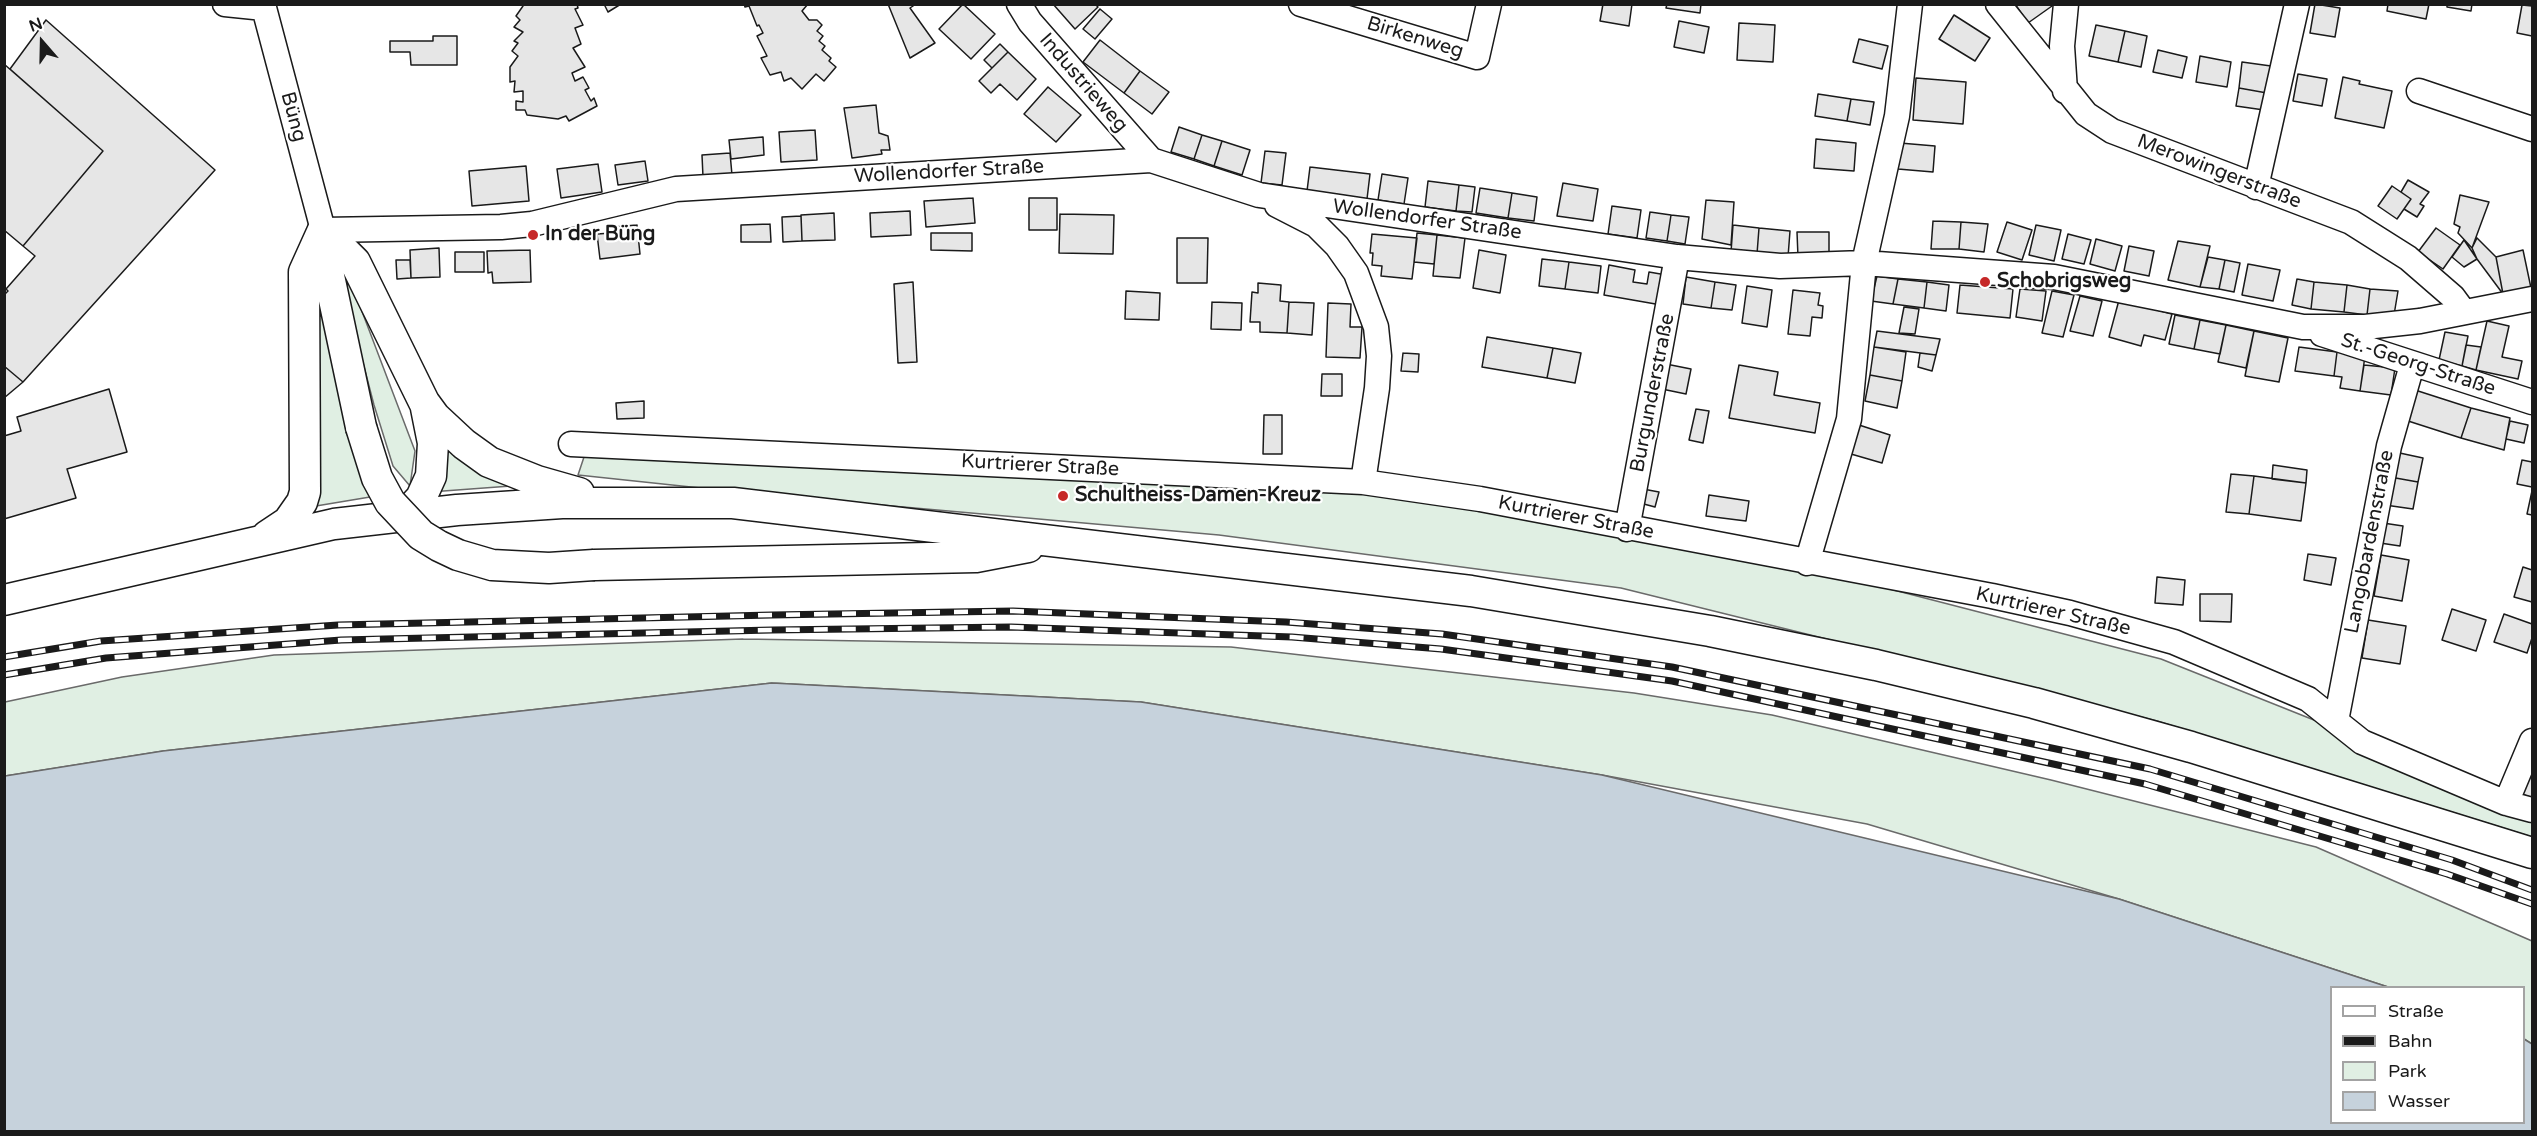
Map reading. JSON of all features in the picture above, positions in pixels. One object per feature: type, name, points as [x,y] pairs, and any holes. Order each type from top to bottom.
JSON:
[{"type":"main road","points":[[323,230],[355,262],[424,402],[448,431],[489,462],[537,481],[616,501]]},
{"type":"main road","points":[[323,230],[328,271],[361,427],[377,478],[390,502],[414,528],[439,546],[458,555],[492,565],[549,568],[594,565],[976,557],[1056,542]]},
{"type":"main road","points":[[258,540],[288,522],[302,502],[305,492],[304,272],[323,230]]},
{"type":"main road","points":[[405,515],[421,498],[431,476],[433,443],[424,402]]},
{"type":"main road","points":[[4,600],[334,524],[509,506],[616,501],[733,503],[1471,591],[1710,630],[1854,660],[2034,703],[2191,747],[2532,853]]},
{"type":"street","points":[[225,4],[264,6]]},
{"type":"street","name":"Industrieweg","points":[[1018,4],[1030,22],[1150,160]]},
{"type":"street","name":"Birkenweg","points":[[1301,4],[1477,57],[1489,4]]},
{"type":"street","points":[[1807,563],[1849,419],[1864,263],[1897,116],[1910,4]]},
{"type":"street","name":"Merowingerstraße","points":[[1998,4],[2065,91],[2086,114],[2112,131],[2351,222],[2408,258],[2454,297],[2464,312]]},
{"type":"street","points":[[2065,91],[2062,46],[2066,4]]},
{"type":"street","points":[[2256,187],[2297,4]]},
{"type":"street","name":"Büng","points":[[264,6],[323,230]]},
{"type":"street","points":[[2420,91],[2532,129]]},
{"type":"street","name":"Wollendorfer Straße","points":[[323,230],[501,227],[532,224],[676,189],[1150,160],[1259,195],[1677,257],[1780,266],[1864,263],[2054,277],[2303,327],[2365,327],[2532,299]]},
{"type":"street","points":[[1259,195],[1316,225],[1337,246],[1356,273],[1377,327],[1379,356],[1377,388],[1363,482]]},
{"type":"street","name":"Burgunderstraße","points":[[1627,529],[1677,257]]},
{"type":"street","name":"St.-Georg-Straße","points":[[2303,327],[2412,365],[2532,402]]},
{"type":"street","name":"Langobardenstraße","points":[[2336,721],[2389,446],[2412,365]]},
{"type":"street","name":"Kurtrierer Straße","points":[[571,444],[1363,482],[1480,499],[2070,613],[2174,642],[2308,699],[2362,742],[2506,803],[2532,810]]},
{"type":"street","points":[[2506,803],[2532,741]]},
{"type":"green space","points":[[344,264],[415,451],[410,486],[393,466],[374,405],[338,267]]},
{"type":"green space","points":[[319,273],[356,450],[370,497],[310,507]]},
{"type":"green space","points":[[441,441],[511,486],[430,492]]},
{"type":"green space","points":[[585,454],[1369,489],[1793,564],[2161,659],[2339,730],[2532,812],[2532,837],[2157,721],[1621,588],[1219,535],[757,494],[578,475]]},
{"type":"green space","points":[[743,639],[1231,647],[1634,693],[1772,715],[2051,780],[2316,847],[2532,941],[2532,1044],[2525,1040],[2525,986],[2385,986],[2119,899],[1867,824],[1602,775],[1141,702],[772,683],[163,751],[5,776],[5,702],[122,677],[274,655]]},
{"type":"water","points":[[772,683],[1141,702],[1602,775],[2119,899],[2385,986],[2330,986],[2330,1124],[2525,1124],[2525,1040],[2532,1044],[2532,1131],[5,1131],[5,776],[163,751]]},
{"type":"building","points":[[521,4],[577,4],[578,8],[575,9],[583,25],[575,28],[581,44],[573,48],[585,67],[572,73],[575,81],[583,77],[589,88],[585,90],[591,101],[594,98],[597,106],[569,121],[566,116],[558,119],[527,115],[525,110],[516,110],[516,101],[523,102],[523,91],[514,92],[515,81],[510,82],[510,67],[518,56],[512,51],[518,43],[514,41],[523,32],[514,27],[520,20],[516,16],[523,6]]},
{"type":"building","points":[[604,4],[621,4],[608,12]]},
{"type":"building","points":[[744,4],[808,4],[802,11],[809,20],[817,20],[822,25],[817,31],[823,36],[819,41],[825,46],[822,50],[831,58],[829,61],[836,67],[824,81],[816,74],[802,89],[791,78],[784,81],[781,72],[770,75],[761,58],[767,56],[757,36],[763,33],[759,25],[757,26],[749,6],[745,7]]},
{"type":"building","points":[[888,4],[916,4],[910,8],[935,43],[910,58]]},
{"type":"building","points":[[963,4],[995,34],[971,59],[939,29]]},
{"type":"building","points":[[1053,4],[1095,4],[1098,7],[1075,29]]},
{"type":"building","points":[[1603,4],[1632,4],[1629,26],[1600,21]]},
{"type":"building","points":[[1667,4],[1701,4],[1700,13],[1666,8]]},
{"type":"building","points":[[2015,4],[2051,4],[2052,6],[2028,23]]},
{"type":"building","points":[[2315,4],[2340,8],[2335,37],[2310,33]]},
{"type":"building","points":[[2388,4],[2429,4],[2426,19],[2387,11]]},
{"type":"building","points":[[2447,4],[2472,4],[2471,11],[2447,7]]},
{"type":"building","points":[[2522,5],[2532,6],[2532,36],[2517,33]]},
{"type":"building","points":[[1100,9],[1112,19],[1095,39],[1083,29]]},
{"type":"building","points":[[1954,15],[1990,38],[1975,61],[1939,39]]},
{"type":"building","points":[[46,20],[215,170],[23,382],[4,366],[4,295],[8,291],[6,289],[35,256],[23,246],[103,151],[10,69]]},
{"type":"building","points":[[1679,21],[1709,27],[1704,53],[1674,47]]},
{"type":"building","points":[[1739,23],[1775,25],[1773,62],[1737,60]]},
{"type":"building","points":[[2096,25],[2125,31],[2118,62],[2089,56]]},
{"type":"building","points":[[2125,31],[2147,36],[2141,67],[2118,62]]},
{"type":"building","points":[[433,36],[457,36],[457,65],[411,65],[410,52],[390,52],[390,41],[433,41]]},
{"type":"building","points":[[1859,39],[1888,46],[1882,69],[1853,62]]},
{"type":"building","points":[[1100,40],[1140,71],[1124,93],[1083,62]]},
{"type":"building","points":[[1000,44],[1008,52],[992,68],[984,60]]},
{"type":"building","points":[[2158,50],[2187,57],[2182,78],[2153,72]]},
{"type":"building","points":[[1008,52],[1036,79],[1017,100],[1000,84],[991,93],[979,81]]},
{"type":"building","points":[[2200,56],[2231,62],[2227,87],[2196,82]]},
{"type":"building","points":[[2242,62],[2271,66],[2267,93],[2239,88]]},
{"type":"building","points":[[4,64],[103,151],[23,246],[4,230]]},
{"type":"building","points":[[1140,71],[1169,92],[1152,114],[1124,93]]},
{"type":"building","points":[[2298,74],[2327,79],[2322,106],[2293,101]]},
{"type":"building","points":[[2343,77],[2360,81],[2359,84],[2392,91],[2384,128],[2335,118]]},
{"type":"building","points":[[1916,78],[1966,82],[1963,124],[1913,120]]},
{"type":"building","points":[[1048,87],[1081,115],[1056,142],[1024,114]]},
{"type":"building","points":[[2239,88],[2267,93],[2264,110],[2236,106]]},
{"type":"building","points":[[1818,94],[1851,99],[1847,121],[1815,116]]},
{"type":"building","points":[[1851,99],[1874,102],[1870,125],[1847,121]]},
{"type":"building","points":[[876,105],[879,133],[888,136],[890,150],[881,150],[882,154],[852,158],[844,108]]},
{"type":"building","points":[[1179,127],[1202,135],[1194,159],[1171,152]]},
{"type":"building","points":[[815,130],[817,160],[781,162],[779,132]]},
{"type":"building","points":[[1202,135],[1222,141],[1214,166],[1194,159]]},
{"type":"building","points":[[763,137],[764,155],[731,159],[729,140]]},
{"type":"building","points":[[1816,139],[1856,143],[1854,171],[1814,168]]},
{"type":"building","points":[[1222,141],[1250,150],[1242,175],[1214,166]]},
{"type":"building","points":[[1900,143],[1935,146],[1933,172],[1898,169]]},
{"type":"building","points":[[1265,151],[1286,153],[1282,185],[1261,183]]},
{"type":"building","points":[[730,153],[732,175],[703,177],[702,155]]},
{"type":"building","points":[[645,161],[648,181],[618,185],[615,165]]},
{"type":"building","points":[[598,164],[602,192],[561,198],[557,169]]},
{"type":"building","points":[[526,166],[529,201],[472,206],[469,171]]},
{"type":"building","points":[[1310,167],[1370,174],[1367,199],[1307,191]]},
{"type":"building","points":[[1382,174],[1408,178],[1404,204],[1378,200]]},
{"type":"building","points":[[2408,180],[2429,192],[2420,204],[2424,206],[2417,217],[2404,209],[2411,199],[2401,192]]},
{"type":"building","points":[[1428,181],[1459,185],[1456,211],[1425,207]]},
{"type":"building","points":[[1563,183],[1598,189],[1593,221],[1557,216]]},
{"type":"building","points":[[1459,185],[1475,187],[1472,212],[1456,211]]},
{"type":"building","points":[[2392,186],[2411,199],[2397,219],[2378,206]]},
{"type":"building","points":[[1480,188],[1512,193],[1508,218],[1476,213]]},
{"type":"building","points":[[1512,193],[1537,197],[1534,221],[1508,218]]},
{"type":"building","points":[[2460,195],[2489,202],[2472,248],[2458,233],[2460,227],[2454,224]]},
{"type":"building","points":[[973,198],[975,223],[926,227],[924,201]]},
{"type":"building","points":[[1029,198],[1057,198],[1057,230],[1029,230]]},
{"type":"building","points":[[1706,200],[1734,202],[1731,245],[1702,239]]},
{"type":"building","points":[[1612,206],[1641,210],[1637,238],[1608,234]]},
{"type":"building","points":[[910,211],[911,235],[871,237],[870,213]]},
{"type":"building","points":[[1650,212],[1671,215],[1667,241],[1646,238]]},
{"type":"building","points":[[834,213],[835,240],[802,241],[801,215]]},
{"type":"building","points":[[1060,214],[1114,215],[1113,254],[1059,253]]},
{"type":"building","points":[[1671,215],[1689,217],[1685,244],[1667,241]]},
{"type":"building","points":[[801,216],[802,241],[783,242],[782,217]]},
{"type":"building","points":[[1933,221],[1961,222],[1959,249],[1931,249]]},
{"type":"building","points":[[1961,222],[1988,224],[1984,252],[1959,249]]},
{"type":"building","points":[[2007,222],[2032,230],[2022,260],[1997,252]]},
{"type":"building","points":[[770,224],[771,242],[741,242],[741,225]]},
{"type":"building","points":[[637,225],[640,254],[600,259],[597,234],[612,233],[612,227]]},
{"type":"building","points":[[1733,225],[1759,228],[1757,254],[1731,252]]},
{"type":"building","points":[[2036,225],[2061,230],[2054,261],[2029,255]]},
{"type":"building","points":[[1759,228],[1790,231],[1788,257],[1757,254]]},
{"type":"building","points":[[2436,228],[2460,245],[2443,269],[2418,252]]},
{"type":"building","points":[[1797,232],[1829,232],[1829,257],[1798,257]]},
{"type":"building","points":[[931,233],[972,233],[972,251],[931,250]]},
{"type":"building","points":[[1417,233],[1437,235],[1434,264],[1414,262]]},
{"type":"building","points":[[1372,234],[1417,238],[1412,279],[1381,276],[1382,266],[1372,265],[1373,253],[1370,253]]},
{"type":"building","points":[[2068,234],[2091,240],[2084,264],[2062,259]]},
{"type":"building","points":[[1437,235],[1465,238],[1460,278],[1433,276]]},
{"type":"building","points":[[1177,238],[1208,238],[1207,283],[1177,283]]},
{"type":"building","points":[[2477,238],[2496,257],[2503,294],[2477,259],[2472,248]]},
{"type":"building","points":[[2096,239],[2122,246],[2115,271],[2090,264]]},
{"type":"building","points":[[2464,240],[2477,259],[2464,267],[2452,257]]},
{"type":"building","points":[[2178,241],[2210,246],[2200,287],[2168,280]]},
{"type":"building","points":[[2129,246],[2154,251],[2149,276],[2124,271]]},
{"type":"building","points":[[439,248],[440,277],[411,278],[410,250]]},
{"type":"building","points":[[530,250],[531,282],[493,283],[492,272],[488,273],[487,251]]},
{"type":"building","points":[[1479,250],[1506,255],[1500,293],[1473,288]]},
{"type":"building","points":[[2523,250],[2531,288],[2503,294],[2496,257]]},
{"type":"building","points":[[455,252],[484,252],[484,272],[455,272]]},
{"type":"building","points":[[2208,257],[2225,260],[2219,289],[2200,287]]},
{"type":"building","points":[[1542,259],[1569,262],[1565,289],[1539,286]]},
{"type":"building","points":[[396,260],[410,260],[411,278],[397,279]]},
{"type":"building","points":[[2225,260],[2240,263],[2234,292],[2219,289]]},
{"type":"building","points":[[1569,262],[1601,266],[1598,293],[1565,289]]},
{"type":"building","points":[[2248,264],[2280,270],[2273,301],[2242,295]]},
{"type":"building","points":[[1609,265],[1635,270],[1633,282],[1647,284],[1649,272],[1672,276],[1667,306],[1604,295]]},
{"type":"building","points":[[1877,276],[1898,279],[1893,304],[1871,301]]},
{"type":"building","points":[[1686,277],[1715,282],[1711,308],[1683,304]]},
{"type":"building","points":[[1898,279],[1927,282],[1924,308],[1893,304]]},
{"type":"building","points":[[2297,279],[2314,282],[2311,309],[2292,305]]},
{"type":"building","points":[[913,282],[917,362],[898,363],[894,284]]},
{"type":"building","points":[[1715,282],[1736,285],[1732,310],[1711,308]]},
{"type":"building","points":[[1927,282],[1949,285],[1946,311],[1924,308]]},
{"type":"building","points":[[2314,282],[2347,285],[2344,312],[2311,309]]},
{"type":"building","points":[[1258,283],[1281,285],[1280,301],[1289,302],[1287,333],[1260,332],[1260,322],[1250,322],[1252,292],[1258,293]]},
{"type":"building","points":[[1960,285],[2013,289],[2010,318],[1957,313]]},
{"type":"building","points":[[2347,285],[2370,289],[2367,315],[2344,312]]},
{"type":"building","points":[[1747,286],[1772,290],[1767,327],[1742,323]]},
{"type":"building","points":[[2020,289],[2046,291],[2042,321],[2016,317]]},
{"type":"building","points":[[2370,289],[2398,291],[2394,315],[2367,315]]},
{"type":"building","points":[[1793,290],[1820,293],[1818,305],[1823,306],[1822,318],[1812,317],[1810,336],[1788,334]]},
{"type":"building","points":[[1126,291],[1160,293],[1159,320],[1125,319]]},
{"type":"building","points":[[2052,291],[2074,295],[2063,337],[2042,333]]},
{"type":"building","points":[[2080,296],[2102,301],[2093,336],[2070,331]]},
{"type":"building","points":[[2119,300],[2172,314],[2165,340],[2144,335],[2141,346],[2109,337]]},
{"type":"building","points":[[1212,302],[1242,303],[1241,330],[1211,329]]},
{"type":"building","points":[[1289,302],[1314,303],[1312,335],[1287,333]]},
{"type":"building","points":[[1328,303],[1351,304],[1350,327],[1362,327],[1360,358],[1326,357]]},
{"type":"building","points":[[1904,307],[1919,309],[1915,334],[1899,333]]},
{"type":"building","points":[[2175,315],[2200,320],[2194,349],[2169,344]]},
{"type":"building","points":[[2200,320],[2226,325],[2220,354],[2194,349]]},
{"type":"building","points":[[2487,321],[2509,326],[2502,357],[2522,361],[2518,379],[2476,370]]},
{"type":"building","points":[[2226,325],[2254,331],[2246,368],[2218,362]]},
{"type":"building","points":[[1877,331],[1940,339],[1936,355],[1874,347]]},
{"type":"building","points":[[2254,331],[2288,338],[2279,382],[2245,376]]},
{"type":"building","points":[[2445,332],[2468,336],[2462,366],[2439,360]]},
{"type":"building","points":[[1487,337],[1553,348],[1547,378],[1482,367]]},
{"type":"building","points":[[2466,345],[2481,347],[2476,370],[2462,366]]},
{"type":"building","points":[[1874,347],[1906,352],[1902,381],[1870,375]]},
{"type":"building","points":[[2299,347],[2337,352],[2334,376],[2295,371]]},
{"type":"building","points":[[1553,348],[1581,353],[1575,383],[1547,378]]},
{"type":"building","points":[[2337,352],[2365,356],[2360,391],[2340,388],[2342,377],[2334,376]]},
{"type":"building","points":[[1403,353],[1419,354],[1418,372],[1401,371]]},
{"type":"building","points":[[1920,353],[1936,355],[1932,371],[1918,367]]},
{"type":"building","points":[[1661,363],[1691,369],[1686,394],[1657,388]]},
{"type":"building","points":[[1739,365],[1778,372],[1774,395],[1820,403],[1815,433],[1729,418]]},
{"type":"building","points":[[2364,365],[2395,368],[2391,395],[2360,391]]},
{"type":"building","points":[[4,366],[23,382],[4,398]]},
{"type":"building","points":[[1322,374],[1342,374],[1342,396],[1321,396]]},
{"type":"building","points":[[1870,375],[1902,381],[1897,408],[1865,401]]},
{"type":"building","points":[[109,389],[127,452],[67,469],[76,498],[4,519],[4,436],[21,431],[17,417]]},
{"type":"building","points":[[2415,390],[2471,408],[2461,438],[2405,420]]},
{"type":"building","points":[[644,401],[644,418],[617,419],[616,403]]},
{"type":"building","points":[[2471,408],[2510,418],[2504,450],[2461,438]]},
{"type":"building","points":[[1696,409],[1709,411],[1703,443],[1689,440]]},
{"type":"building","points":[[1264,415],[1282,415],[1282,454],[1263,454]]},
{"type":"building","points":[[2510,421],[2528,425],[2524,443],[2506,439]]},
{"type":"building","points":[[1859,425],[1890,435],[1882,463],[1851,454]]},
{"type":"building","points":[[2395,452],[2423,458],[2418,482],[2390,477]]},
{"type":"building","points":[[2522,460],[2532,462],[2532,487],[2517,484]]},
{"type":"building","points":[[2273,465],[2307,470],[2306,483],[2272,479]]},
{"type":"building","points":[[2231,474],[2254,476],[2249,514],[2226,512]]},
{"type":"building","points":[[2254,476],[2306,483],[2301,521],[2249,514]]},
{"type":"building","points":[[2390,477],[2418,482],[2413,509],[2385,505]]},
{"type":"building","points":[[1643,489],[1659,492],[1655,507],[1640,503]]},
{"type":"building","points":[[2532,491],[2532,515],[2527,514]]},
{"type":"building","points":[[1709,495],[1749,501],[1746,521],[1706,516]]},
{"type":"building","points":[[2383,523],[2403,526],[2400,546],[2380,543]]},
{"type":"building","points":[[2308,554],[2336,558],[2331,585],[2304,580]]},
{"type":"building","points":[[2381,555],[2409,560],[2402,601],[2374,596]]},
{"type":"building","points":[[2523,567],[2532,570],[2532,602],[2514,597]]},
{"type":"building","points":[[2157,577],[2185,580],[2183,605],[2155,603]]},
{"type":"building","points":[[2200,594],[2232,594],[2231,622],[2200,621]]},
{"type":"building","points":[[2452,609],[2486,620],[2476,651],[2442,640]]},
{"type":"building","points":[[2504,614],[2532,624],[2532,638],[2527,653],[2494,642]]},
{"type":"building","points":[[2368,620],[2406,626],[2400,664],[2362,658]]},
{"type":"building","points":[[2532,765],[2532,798],[2522,794]]},
{"type":"railway","points":[[4,657],[101,641],[338,625],[1013,611],[1286,622],[1442,634],[1672,667],[2150,769],[2452,860],[2532,890]]},
{"type":"railway","points":[[4,675],[106,658],[341,640],[772,630],[1011,627],[1292,637],[1441,649],[1672,681],[2145,784],[2447,874],[2532,904]]},
{"type":"place","name":"In der Büng","points":[[533,235]]},
{"type":"place","name":"Schobrigsweg","points":[[1985,282]]},
{"type":"place","name":"Schultheiss-Damen-Kreuz","points":[[1063,496]]}]
